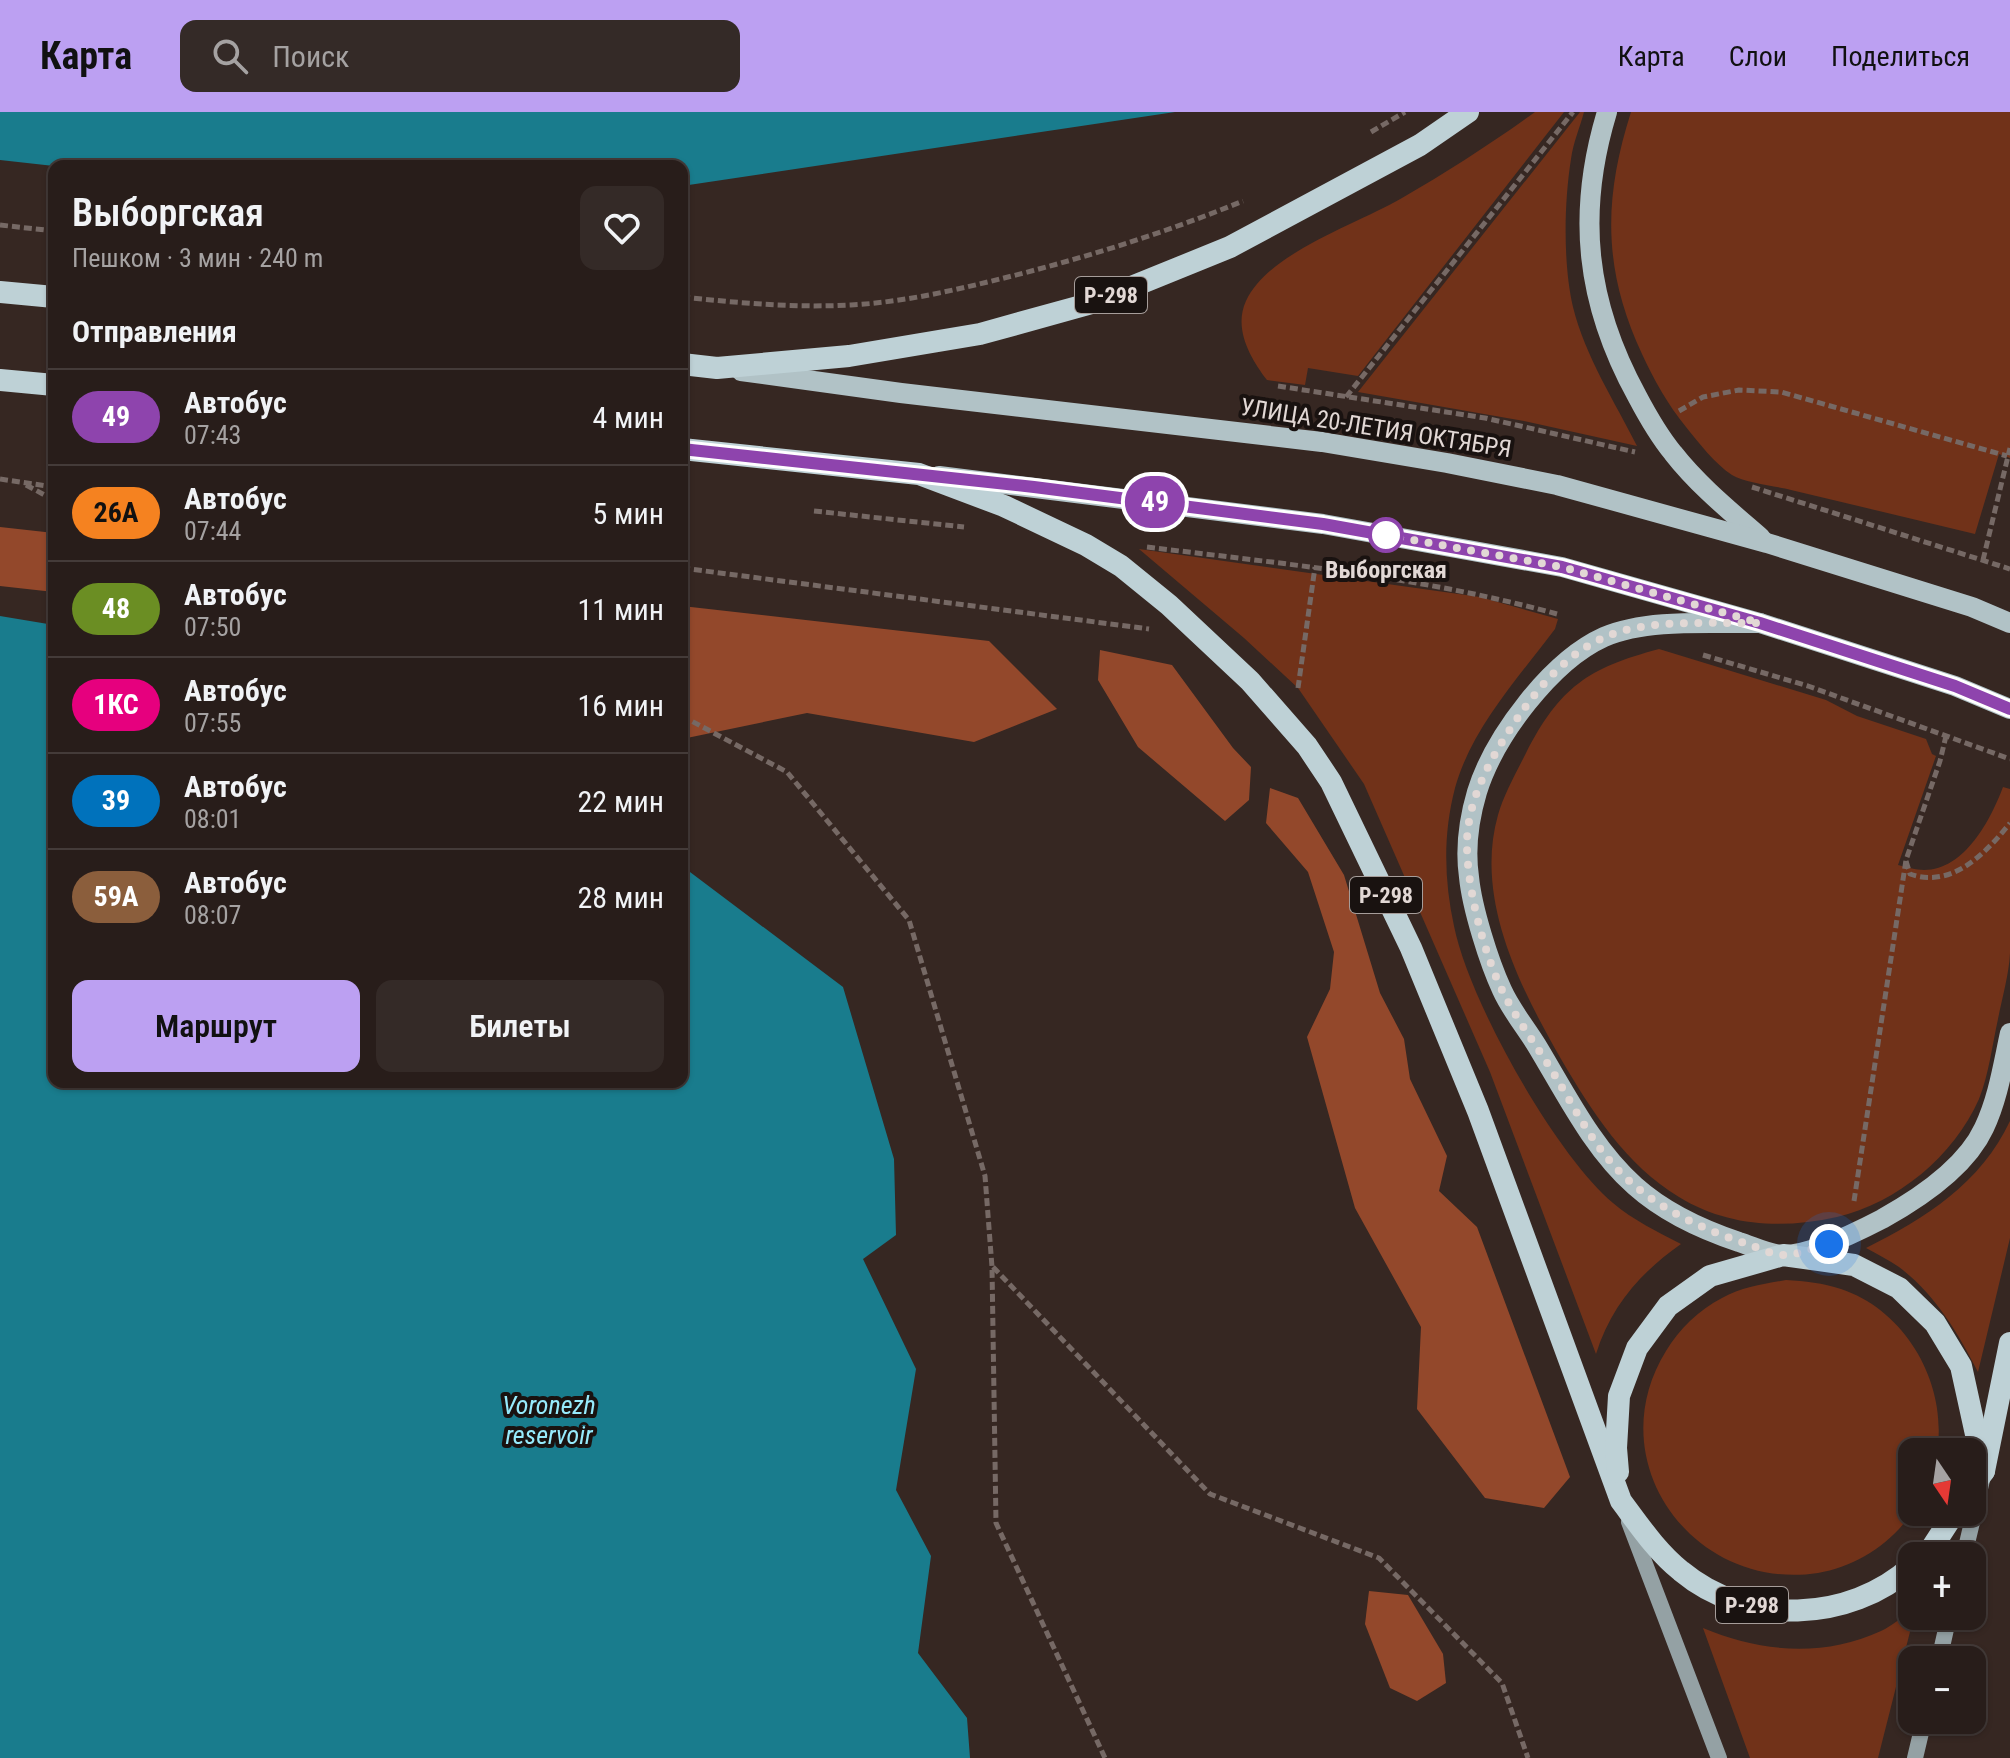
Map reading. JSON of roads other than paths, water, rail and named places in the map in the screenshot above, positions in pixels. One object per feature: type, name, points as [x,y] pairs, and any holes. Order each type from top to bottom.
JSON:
[{"type":"highway","name":"Р-298","points":[[688,365],[717,368],[849,356],[980,334],[1092,303],[1230,247],[1420,145],[1468,112]]},
{"type":"highway","points":[[0,292],[48,296]]},
{"type":"highway","points":[[0,380],[48,384]]},
{"type":"highway","name":"Р-298","points":[[688,450],[919,474],[1004,506],[1086,545],[1121,566],[1169,605],[1250,681],[1307,746],[1351,820],[1411,948],[1478,1111],[1621,1501],[1681,1572],[1721,1596],[1765,1609],[1811,1611],[1856,1601],[1898,1578]]},
{"type":"highway","points":[[1621,1501],[1616,1448],[1619,1396],[1637,1348],[1668,1306],[1710,1276],[1783,1255],[1854,1265],[1899,1288],[1935,1323],[1961,1366],[1972,1438]]},
{"type":"highway","points":[[1986,1446],[2010,1343]]},
{"type":"main road","points":[[1607,112],[1593,176],[1590,265],[1601,315],[1618,361],[1671,451],[1713,496],[1767,543]]},
{"type":"main road","name":"УЛИЦА 20-ЛЕТИЯ ОКТЯБРЯ","points":[[717,368],[1369,449],[1557,485],[1767,543],[1972,607],[2010,623]]},
{"type":"main road","points":[[919,474],[1246,514],[1443,544],[1562,567],[1760,623],[1955,686],[2010,709]]},
{"type":"main road","points":[[1760,623],[1647,626],[1604,637],[1565,661],[1526,706],[1504,738],[1477,791],[1467,837],[1469,878],[1484,938],[1503,991],[1571,1102],[1616,1168],[1637,1188],[1698,1226],[1783,1255],[1829,1244],[1868,1226],[1901,1208],[1963,1158],[1983,1131],[1996,1099],[2010,1033]]},
{"type":"main road","points":[[1621,1501],[1719,1758]]},
{"type":"main road","points":[[1915,1758],[1921,1734]]},
{"type":"water","points":[[0,112],[1175,112],[688,185],[688,160],[48,160],[48,165],[0,160]]},
{"type":"water","name":"Voronezh reservoir","points":[[0,616],[48,624],[48,1088],[688,1088],[688,871],[843,987],[894,1159],[896,1235],[863,1259],[916,1369],[896,1490],[931,1556],[918,1653],[967,1718],[970,1758],[0,1758]]},
{"type":"place","name":"Выборгская","points":[[1386,535]]}]
